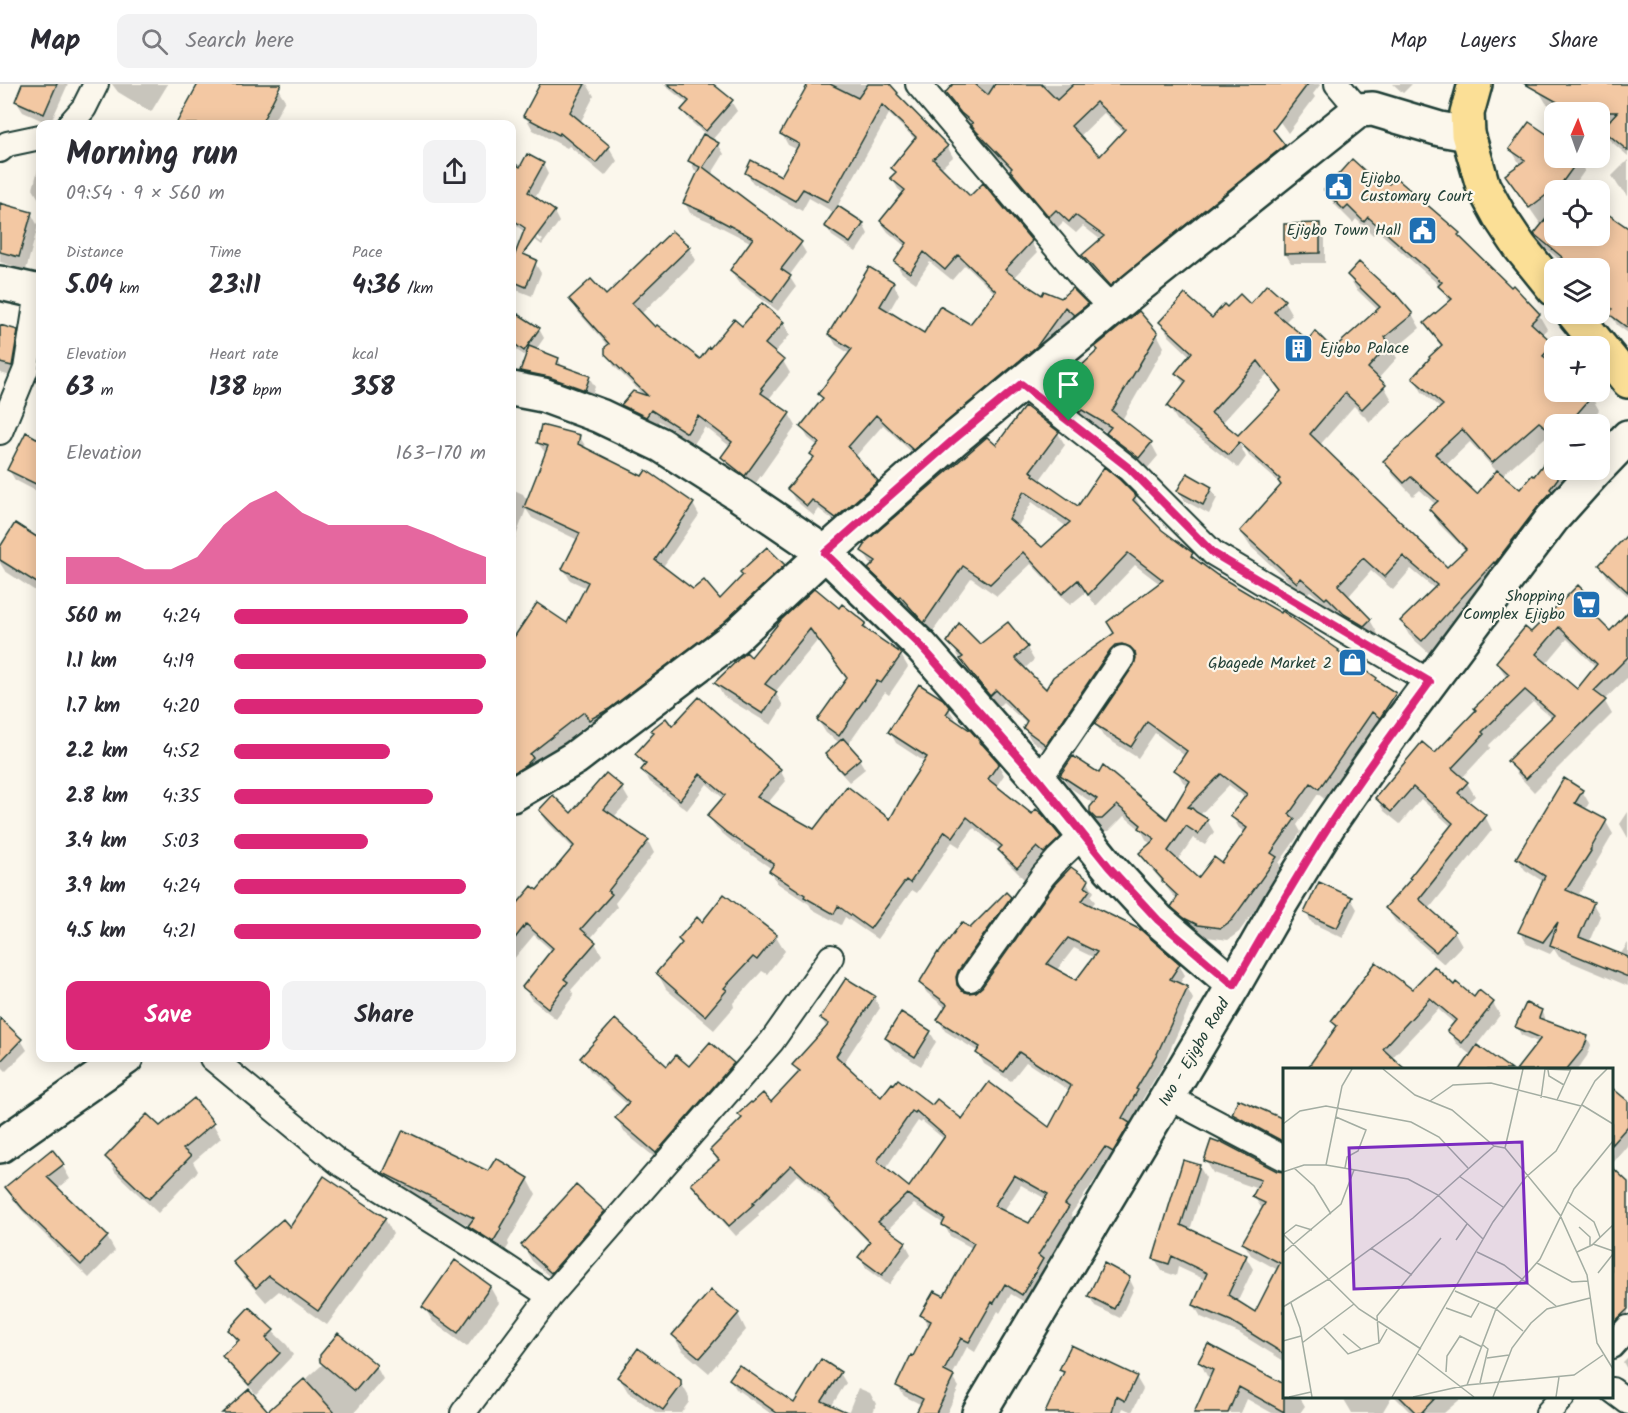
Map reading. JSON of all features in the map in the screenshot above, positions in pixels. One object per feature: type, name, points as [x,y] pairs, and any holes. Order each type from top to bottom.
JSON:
[{"type":"main road","points":[[1474,84],[1467,113],[1468,134],[1483,186],[1520,247],[1544,277]]},
{"type":"main road","points":[[516,793],[575,758],[735,637],[825,553],[952,441],[1112,308],[1359,110],[1373,109],[1440,129],[1468,134]]},
{"type":"main road","points":[[0,283],[36,291]]},
{"type":"main road","points":[[1582,324],[1628,381]]},
{"type":"main road","points":[[516,390],[543,395],[600,416],[661,445],[825,553],[921,646],[1039,780],[1109,867],[1158,920],[1234,985]]},
{"type":"main road","name":"Iwo - Ejigbo Road","points":[[1610,456],[1628,437]]},
{"type":"main road","name":"Iwo - Ejigbo Road","points":[[979,1413],[1330,823],[1391,735],[1552,519],[1587,480]]},
{"type":"main road","points":[[0,1146],[120,1062]]},
{"type":"street","points":[[74,120],[84,108],[96,84]]},
{"type":"street","points":[[918,84],[1083,279],[1112,308]]},
{"type":"street","points":[[1337,84],[1359,110]]},
{"type":"street","points":[[0,150],[8,144],[36,138]]},
{"type":"street","points":[[0,432],[26,369],[36,310]]},
{"type":"street","points":[[1021,384],[1129,468],[1213,553],[1430,682]]},
{"type":"street","points":[[1039,780],[1122,658]]},
{"type":"street","points":[[970,979],[1043,876],[1084,834]]},
{"type":"street","points":[[463,1413],[550,1296],[772,1041],[831,957]]},
{"type":"street","points":[[217,1062],[338,1162],[550,1296]]},
{"type":"street","points":[[1168,1097],[1283,1157]]},
{"type":"street","points":[[1613,1344],[1628,1328]]},
{"type":"street","points":[[1613,1391],[1628,1402]]},
{"type":"street","points":[[1548,1413],[1561,1398]]},
{"type":"building","points":[[22,84],[57,84],[44,114],[15,101]]},
{"type":"building","points":[[198,84],[281,84],[263,120],[178,120]]},
{"type":"building","points":[[540,84],[585,84],[570,112],[610,146],[596,163],[560,133],[559,135],[523,116]]},
{"type":"building","points":[[668,84],[713,84],[733,100],[706,131],[681,110],[689,101]]},
{"type":"building","points":[[808,84],[830,84],[858,98],[868,84],[890,84],[948,146],[933,159],[970,196],[983,183],[1032,241],[1005,270],[1042,295],[1044,291],[1061,298],[1072,288],[1088,304],[1074,315],[1065,307],[1037,346],[913,450],[876,415],[848,447],[878,481],[836,518],[812,500],[807,506],[787,489],[814,457],[810,454],[819,443],[800,427],[823,398],[818,394],[852,349],[828,334],[869,267],[894,282],[880,306],[924,333],[940,306],[970,324],[996,291],[958,255],[945,270],[924,252],[910,273],[894,262],[907,243],[880,221],[905,190],[890,178],[896,172],[891,168],[916,137],[882,105],[828,202],[803,189],[795,201],[745,173],[751,160],[781,176],[799,144],[780,134]]},
{"type":"building","points":[[953,84],[975,84],[988,95],[995,84],[1041,84],[1057,100],[1074,84],[1308,84],[1273,130],[1285,145],[1110,286],[1082,255],[1104,236],[1075,215],[1069,222],[1056,210],[1049,217],[1010,170],[1012,168],[976,131],[971,124],[973,123],[961,113],[945,93]],"holes":[[[1096,102],[1125,129],[1100,156],[1071,126]]]},
{"type":"building","points":[[1525,84],[1628,84],[1628,151],[1610,136],[1610,120],[1617,112],[1610,112],[1610,102],[1557,102]]},
{"type":"building","points":[[1529,122],[1544,132],[1544,168],[1573,168],[1564,180],[1544,180],[1544,197],[1529,208],[1505,175],[1525,160],[1509,149]]},
{"type":"building","points":[[703,134],[719,143],[703,167],[802,242],[781,269],[791,276],[772,302],[730,270],[753,238],[683,203],[700,167],[688,161]]},
{"type":"building","points":[[527,154],[544,163],[528,192],[555,211],[523,254],[537,260],[526,287],[516,283],[516,252],[525,228],[516,222],[516,164],[520,167]]},
{"type":"building","points":[[1352,159],[1377,182],[1381,177],[1389,184],[1396,178],[1460,233],[1458,235],[1511,287],[1513,285],[1540,314],[1531,323],[1545,336],[1543,356],[1544,402],[1587,402],[1577,414],[1544,414],[1544,426],[1539,422],[1492,463],[1462,429],[1435,454],[1477,494],[1497,470],[1520,489],[1544,463],[1544,480],[1557,480],[1550,489],[1552,491],[1495,563],[1422,641],[1400,621],[1437,585],[1403,556],[1384,577],[1363,558],[1338,585],[1371,619],[1364,626],[1344,614],[1327,597],[1325,599],[1301,578],[1297,583],[1240,531],[1281,485],[1278,481],[1280,479],[1239,442],[1229,455],[1167,406],[1186,381],[1175,373],[1192,352],[1159,322],[1185,294],[1212,318],[1224,304],[1227,307],[1240,294],[1250,304],[1267,284],[1285,300],[1274,312],[1308,340],[1315,331],[1333,349],[1380,307],[1347,275],[1359,262],[1395,293],[1413,314],[1385,337],[1390,343],[1368,368],[1386,385],[1362,409],[1345,393],[1310,434],[1447,567],[1466,549],[1429,509],[1438,501],[1411,477],[1404,483],[1383,461],[1443,405],[1412,378],[1442,345],[1424,323],[1452,299],[1438,286],[1442,282],[1368,217],[1364,222],[1348,206],[1344,210],[1324,190]],"holes":[[[1258,361],[1281,391],[1238,435],[1211,413]]]},
{"type":"building","points":[[0,203],[32,212],[19,257],[0,252]]},
{"type":"building","points":[[838,206],[864,223],[850,243],[824,226]]},
{"type":"building","points":[[1610,216],[1628,228],[1628,328],[1610,315],[1612,309],[1610,307],[1610,258],[1562,257],[1549,246],[1610,246]]},
{"type":"building","points":[[1544,222],[1544,242],[1534,234]]},
{"type":"building","points":[[1320,223],[1320,253],[1284,254],[1284,224]]},
{"type":"building","points":[[672,231],[690,247],[632,303],[655,327],[657,325],[700,359],[734,319],[742,326],[762,303],[784,322],[765,344],[784,360],[761,388],[763,390],[761,393],[790,413],[745,476],[721,457],[732,442],[698,416],[687,433],[651,410],[646,417],[621,405],[633,391],[648,396],[605,354],[605,347],[609,344],[569,299],[591,279],[606,295]]},
{"type":"building","points":[[1139,311],[1158,333],[1112,411],[1152,442],[1139,458],[1106,433],[1111,427],[1082,410],[1080,412],[1054,392],[1098,350],[1095,347]]},
{"type":"building","points":[[518,314],[540,328],[524,351],[516,345]]},
{"type":"building","points":[[0,325],[18,330],[12,366],[0,363]]},
{"type":"building","points":[[529,346],[559,358],[557,364],[590,376],[585,390],[549,377],[520,371]]},
{"type":"building","points":[[1025,406],[1059,432],[1030,471],[1034,473],[1033,475],[1078,506],[1104,467],[1136,496],[1133,500],[1162,530],[1193,553],[1191,556],[1217,575],[1281,613],[1282,611],[1285,613],[1396,693],[1380,718],[1372,712],[1319,789],[1311,783],[1289,814],[1295,819],[1271,853],[1277,857],[1232,920],[1221,928],[1198,925],[1184,918],[1171,907],[1178,896],[1139,853],[1155,839],[1139,828],[1141,825],[1117,805],[1102,819],[1096,819],[1090,813],[1090,807],[1097,799],[1060,775],[1073,756],[1099,773],[1103,766],[1167,819],[1190,781],[1174,770],[1187,751],[1147,722],[1131,747],[1094,724],[1134,665],[1135,652],[1122,644],[1115,645],[1110,650],[1046,745],[1023,728],[1027,721],[996,690],[990,696],[960,659],[963,657],[947,642],[959,623],[980,644],[1008,622],[1028,647],[1015,658],[1046,689],[1053,677],[1114,633],[1107,622],[1163,580],[1128,553],[1088,595],[1078,580],[1062,594],[1023,552],[990,584],[963,566],[924,623],[900,596],[899,598],[868,569],[876,561],[861,551],[865,545],[863,544],[987,437],[996,445]],"holes":[[[1024,491],[1070,522],[1042,547],[1009,519]],[[1221,774],[1247,794],[1230,816],[1247,828],[1222,863],[1214,857],[1198,878],[1168,851],[1186,826],[1198,834],[1208,819],[1188,807]]]},
{"type":"building","points":[[541,425],[580,435],[578,444],[642,476],[646,470],[694,503],[655,560],[693,589],[704,580],[720,599],[743,575],[740,572],[767,547],[785,565],[723,623],[609,709],[589,720],[584,712],[530,754],[533,758],[516,772],[516,634],[537,603],[567,623],[588,582],[562,569],[580,533],[524,507],[548,446],[537,443]]},
{"type":"building","points":[[26,432],[36,438],[36,484],[7,470]]},
{"type":"building","points":[[1187,473],[1212,487],[1203,505],[1177,491]]},
{"type":"building","points":[[15,523],[36,536],[36,582],[0,560],[0,547]]},
{"type":"building","points":[[1628,534],[1628,592],[1599,565]]},
{"type":"building","points":[[1578,585],[1587,594],[1581,602],[1610,631],[1628,612],[1628,657],[1594,691],[1606,700],[1526,779],[1507,761],[1554,715],[1525,690],[1482,732],[1484,734],[1452,768],[1468,782],[1458,793],[1486,815],[1419,899],[1455,931],[1436,952],[1385,908],[1411,879],[1409,878],[1453,823],[1413,787],[1391,812],[1375,798],[1422,742],[1435,753],[1476,710],[1474,708],[1509,674],[1496,662],[1525,627],[1531,632]],"holes":[[[1559,627],[1597,664],[1577,689],[1536,654]]]},
{"type":"building","points":[[815,588],[839,608],[842,604],[866,623],[863,627],[902,654],[881,683],[877,681],[839,736],[817,720],[847,678],[810,629],[765,684],[777,692],[763,714],[714,683],[746,652],[751,657],[781,620]]},
{"type":"building","points":[[919,684],[943,699],[950,708],[946,714],[971,731],[999,763],[988,779],[1032,814],[1036,809],[1061,837],[1044,853],[1037,847],[1017,868],[998,850],[1002,846],[967,817],[953,837],[945,831],[910,883],[906,880],[870,929],[838,906],[834,914],[804,897],[805,895],[769,871],[774,864],[726,832],[707,816],[725,795],[700,774],[680,800],[641,770],[646,764],[635,754],[654,733],[651,730],[666,718],[672,726],[699,697],[781,769],[757,797],[814,829],[847,786],[890,819],[927,757],[888,732]]},
{"type":"building","points":[[843,738],[861,758],[843,773],[825,754]]},
{"type":"building","points":[[606,773],[623,787],[604,809],[649,840],[608,891],[612,894],[581,929],[596,942],[564,979],[568,982],[548,1008],[522,987],[553,948],[526,924],[516,937],[516,905],[532,886],[537,890],[574,846],[539,810],[553,795],[571,813]]},
{"type":"building","points":[[1564,778],[1583,790],[1575,803],[1607,820],[1591,851],[1566,890],[1594,902],[1579,937],[1628,957],[1628,977],[1550,945],[1558,922],[1543,942],[1518,932],[1545,876],[1516,858]]},
{"type":"building","points":[[1071,867],[1089,880],[1085,887],[1090,890],[1082,901],[1141,930],[1180,964],[1170,979],[1188,987],[1157,1054],[1122,1118],[1130,1123],[1113,1152],[1105,1147],[1065,1204],[1069,1207],[1038,1255],[1043,1259],[1022,1295],[1005,1284],[969,1342],[961,1338],[944,1371],[954,1376],[936,1413],[916,1413],[923,1399],[896,1386],[931,1321],[920,1315],[934,1291],[944,1296],[974,1243],[942,1225],[945,1219],[907,1194],[878,1222],[906,1242],[882,1275],[858,1257],[870,1242],[791,1165],[754,1204],[729,1226],[691,1184],[719,1160],[710,1150],[742,1118],[738,1114],[763,1093],[771,1102],[800,1071],[792,1065],[829,1024],[820,1018],[846,978],[875,996],[836,1056],[881,1097],[898,1079],[932,1105],[937,1099],[962,1119],[989,1082],[1049,1127],[1071,1086],[1019,1052],[1004,1072],[976,1053],[980,1047],[937,1020],[947,1004],[919,983],[938,952],[962,922],[970,928],[1006,892],[1011,897],[956,977],[957,985],[962,991],[976,992],[982,987],[1054,885]],"holes":[[[1068,938],[1097,952],[1076,980],[1047,964]],[[912,1111],[915,1113],[916,1111],[945,1136],[909,1187],[877,1161]],[[1014,1175],[1048,1194],[1029,1223],[994,1206]]]},
{"type":"building","points":[[1319,882],[1352,897],[1337,928],[1304,913]]},
{"type":"building","points":[[724,894],[777,935],[757,960],[753,957],[724,988],[727,990],[705,1016],[656,973],[682,943],[678,939],[697,917],[702,922]]},
{"type":"building","points":[[1376,962],[1412,989],[1434,966],[1454,985],[1456,982],[1474,997],[1479,990],[1494,1002],[1462,1043],[1447,1031],[1456,1020],[1430,998],[1383,1049],[1404,1068],[1307,1068],[1337,1026],[1331,1021]]},
{"type":"building","points":[[1526,1003],[1542,1010],[1539,1018],[1588,1036],[1584,1048],[1568,1068],[1518,1068],[1541,1038],[1515,1027]]},
{"type":"building","points":[[901,1012],[931,1031],[915,1057],[885,1038]]},
{"type":"building","points":[[0,1018],[22,1039],[0,1062]]},
{"type":"building","points":[[615,1019],[667,1066],[676,1055],[689,1066],[710,1042],[734,1063],[656,1153],[615,1118],[629,1102],[580,1058]]},
{"type":"building","points":[[1477,1045],[1509,1068],[1461,1068]]},
{"type":"building","points":[[1613,1089],[1628,1101],[1628,1126],[1613,1143]]},
{"type":"building","points":[[194,1098],[214,1123],[183,1149],[191,1156],[149,1199],[105,1157],[147,1114],[160,1126]]},
{"type":"building","points":[[1238,1099],[1283,1119],[1283,1141],[1232,1114]]},
{"type":"building","points":[[403,1130],[488,1171],[496,1158],[529,1178],[493,1242],[468,1226],[474,1218],[383,1173]]},
{"type":"building","points":[[1211,1140],[1219,1143],[1220,1141],[1277,1171],[1283,1172],[1283,1353],[1231,1321],[1193,1305],[1207,1273],[1172,1256],[1169,1264],[1153,1259],[1183,1160],[1200,1165],[1181,1225],[1247,1255],[1228,1295],[1255,1312],[1280,1263],[1242,1243],[1265,1203],[1252,1197],[1261,1180],[1204,1161]]},
{"type":"building","points":[[52,1149],[64,1164],[47,1177],[108,1236],[81,1265],[23,1209],[5,1187]]},
{"type":"building","points":[[1613,1168],[1628,1182],[1628,1309],[1613,1323]]},
{"type":"building","points":[[324,1176],[386,1218],[318,1311],[269,1276],[256,1288],[233,1262],[283,1219],[290,1227]]},
{"type":"building","points":[[576,1185],[605,1211],[551,1273],[521,1245]]},
{"type":"building","points":[[455,1260],[491,1286],[458,1333],[422,1307]]},
{"type":"building","points":[[1104,1263],[1130,1277],[1114,1309],[1088,1296]]},
{"type":"building","points":[[711,1290],[739,1313],[700,1358],[672,1335]]},
{"type":"building","points":[[249,1307],[274,1330],[266,1338],[280,1353],[249,1385],[222,1356],[239,1340],[228,1330]]},
{"type":"building","points":[[338,1333],[377,1365],[355,1391],[320,1362],[320,1355]]},
{"type":"building","points":[[1208,1344],[1283,1383],[1284,1412],[1239,1387],[1228,1413],[1194,1413],[1213,1370],[1198,1362]]},
{"type":"building","points":[[1071,1345],[1137,1376],[1125,1401],[1116,1396],[1112,1413],[1045,1413],[1064,1372],[1059,1370]]},
{"type":"building","points":[[638,1348],[681,1380],[681,1386],[663,1410],[617,1377]]},
{"type":"building","points":[[821,1359],[841,1372],[822,1401],[849,1413],[777,1413],[729,1379],[739,1365],[794,1403]]},
{"type":"building","points":[[304,1379],[335,1413],[222,1413],[249,1389],[268,1411]]},
{"type":"building","points":[[1401,1398],[1435,1398],[1421,1413],[1416,1413]]},
{"type":"place","name":"Ejigbo Customary Court","points":[[1339,187]]},
{"type":"place","name":"Ejigbo Town Hall","points":[[1422,230]]},
{"type":"place","name":"Ejigbo Palace","points":[[1299,348]]},
{"type":"place","name":"Shopping Complex Ejigbo","points":[[1586,605]]},
{"type":"place","name":"Gbagede Market 2","points":[[1353,663]]},
{"type":"route","points":[[1021,384],[1069,421],[1129,468],[1213,553],[1430,682],[1330,823],[1234,985],[1158,920],[1109,867],[1039,780],[921,646],[825,553],[952,441],[1021,384]]}]
